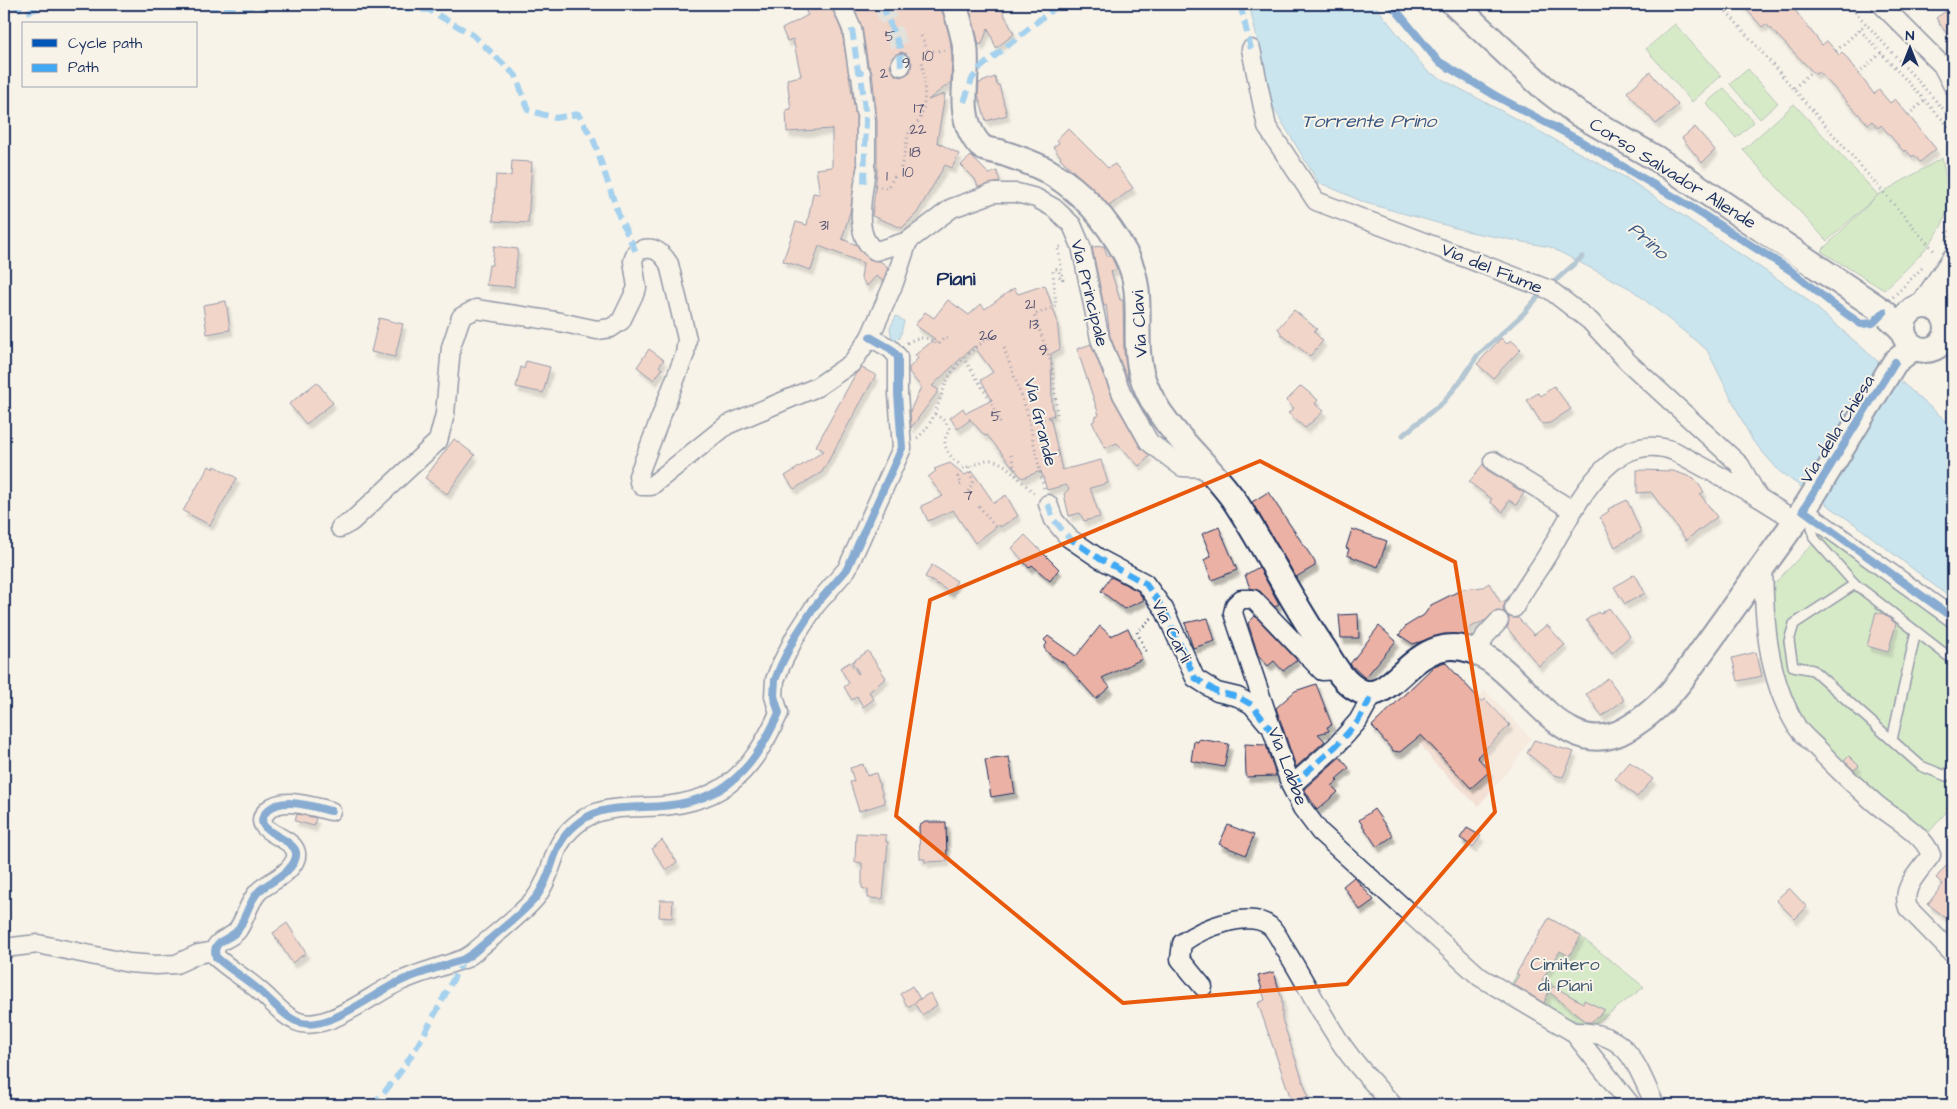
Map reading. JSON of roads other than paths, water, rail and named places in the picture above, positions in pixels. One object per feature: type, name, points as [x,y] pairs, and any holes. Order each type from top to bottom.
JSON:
[{"type":"main road","name":"Via Clavi","points":[[954,4],[965,47],[964,102],[967,124],[972,135],[982,147],[1034,163],[1053,173],[1080,194],[1107,225],[1127,256],[1137,284],[1143,379],[1164,420],[1233,500],[1304,620],[1338,670],[1348,682],[1360,691],[1373,694]]},
{"type":"main road","name":"Corso Salvador Allende","points":[[1454,4],[1543,87],[1578,113],[1656,159],[1912,330]]},
{"type":"main road","points":[[1933,307],[1948,328],[1941,344],[1928,350],[1912,330],[1933,307]]},
{"type":"main road","points":[[1912,330],[1953,358]]},
{"type":"main road","name":"Via della Chiesa","points":[[1478,653],[1493,661],[1565,728],[1581,736],[1613,737],[1645,717],[1666,699],[1763,565],[1804,513],[1895,362],[1912,330]]},
{"type":"main road","points":[[1373,694],[1388,687],[1417,658],[1431,651],[1445,648],[1462,648],[1478,653]]},
{"type":"street","name":"Via Principale","points":[[841,4],[852,29],[858,71],[861,74],[865,116],[865,171],[861,216],[863,235],[868,246],[876,251],[908,241],[952,208],[994,193],[1017,193],[1036,198],[1054,208],[1072,225],[1081,246],[1100,339],[1122,394],[1149,442],[1182,467],[1207,468]]},
{"type":"street","points":[[1881,4],[1942,65],[1953,86]]},
{"type":"street","name":"Via del Fiume","points":[[1251,49],[1267,127],[1316,201],[1550,290],[1590,321],[1628,362],[1740,465],[1758,497]]},
{"type":"street","points":[[340,528],[351,522],[438,441],[446,414],[451,348],[460,317],[476,309],[555,321],[597,330],[611,328],[622,322],[637,288],[633,261],[636,252],[643,248],[654,249],[663,255],[669,264],[687,339],[685,354],[641,464],[638,476],[638,482],[642,486],[651,486],[727,425],[817,387],[852,363],[870,337],[894,283],[908,241]]},
{"type":"street","points":[[1948,328],[1949,264]]},
{"type":"street","points":[[1912,330],[1949,264]]},
{"type":"street","points":[[331,811],[290,804],[270,809],[262,819],[262,823],[265,829],[290,842],[295,848],[294,863],[287,872],[258,892],[236,931],[216,945],[214,951],[216,957],[296,1022],[308,1024],[320,1022],[367,1001],[402,980],[464,959],[472,954],[535,898],[544,885],[562,838],[584,818],[601,810],[678,806],[695,802],[735,781],[744,773],[780,713],[774,696],[775,680],[792,644],[815,606],[847,570],[902,448],[898,394],[898,357],[891,349],[870,337]]},
{"type":"street","name":"Via del Fiume","points":[[1514,608],[1549,553],[1572,510],[1593,482],[1612,463],[1630,450],[1660,446],[1674,451],[1758,497],[1804,513],[1953,618]]},
{"type":"street","points":[[1493,462],[1572,510]]},
{"type":"street","name":"Via Carli","points":[[1048,504],[1054,520],[1069,538],[1100,559],[1145,583],[1164,609],[1195,678],[1217,692],[1238,697],[1252,705],[1275,735]]},
{"type":"street","points":[[1763,565],[1764,615],[1775,681],[1783,702],[1798,729],[1836,768],[1876,804],[1927,845],[1931,855],[1906,889],[1904,898],[1908,908],[1953,954]]},
{"type":"street","name":"Via Labbe","points":[[1338,670],[1322,671],[1253,599],[1245,598],[1237,601],[1233,613],[1292,786],[1302,808],[1320,832],[1480,978],[1573,1032],[1618,1086],[1631,1105]]},
{"type":"street","points":[[1478,653],[1485,636],[1499,621]]},
{"type":"street","points":[[1292,786],[1347,734],[1358,721],[1373,694]]},
{"type":"street","points":[[1203,987],[1180,959],[1182,943],[1197,932],[1241,920],[1255,920],[1269,925],[1309,986],[1333,1032],[1355,1062],[1393,1105]]},
{"type":"street","points":[[4,948],[38,944],[129,963],[156,965],[176,964],[198,954],[214,951]]},
{"type":"street","name":"Via Labbe","points":[[1573,1032],[1594,1032],[1622,1045],[1655,1105]]},
{"type":"lane","points":[[1804,513],[1814,538],[1855,584],[1953,660]]},
{"type":"lane","points":[[1855,584],[1794,624],[1789,641],[1793,666],[1813,670],[1921,766],[1946,776],[1953,766]]},
{"type":"lane","points":[[1892,740],[1916,631]]},
{"type":"water","name":"Torrente Prino","points":[[1249,4],[1374,4],[1427,71],[1628,179],[1803,296],[1953,427],[1953,600],[1856,525],[1780,472],[1752,440],[1707,350],[1631,289],[1550,247],[1470,232],[1366,203],[1318,182],[1273,107]]},
{"type":"water","points":[[896,316],[904,321],[900,338],[892,340],[890,328]]},
{"type":"waterway","points":[[1555,281],[1582,257]]},
{"type":"waterway","points":[[1403,435],[1443,402],[1461,381],[1477,356],[1523,314],[1538,297]]},
{"type":"tunnel","points":[[882,4],[900,48],[901,63]]},
{"type":"district","name":"Piani","points":[[956,278]]},
{"type":"water label","name":"Prino","points":[[1649,240]]},
{"type":"park label","name":"Cimitero di Piani","points":[[1565,974]]}]
